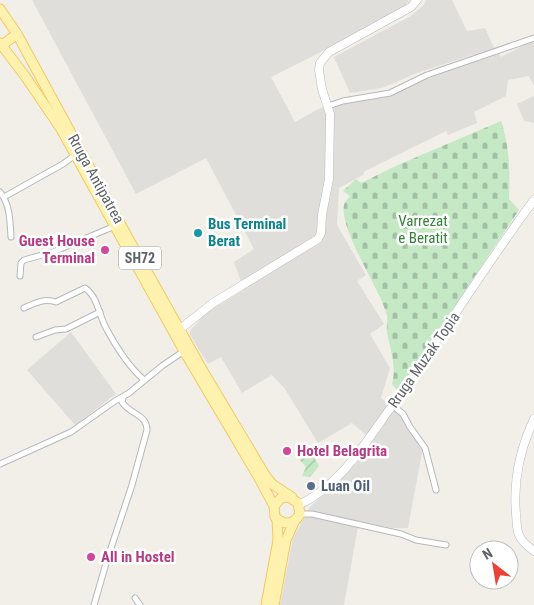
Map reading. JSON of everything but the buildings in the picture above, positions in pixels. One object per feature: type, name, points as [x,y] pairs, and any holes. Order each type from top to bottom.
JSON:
[{"type":"main road","name":"Rruga Antipatrea","points":[[0,9],[17,34],[64,127],[148,280],[228,418],[274,506],[278,540],[266,605]]},
{"type":"main road","points":[[1,44],[17,34]]},
{"type":"main road","name":"Rruga Antipatrea","points":[[1,44],[64,127],[75,155],[118,225]]},
{"type":"main road","name":"Rruga Antipatrea","points":[[178,331],[184,351],[228,418],[272,484],[292,498],[298,513]]},
{"type":"main road","points":[[274,506],[281,498],[292,498]]},
{"type":"main road","points":[[277,519],[287,523],[298,513]]},
{"type":"main road","points":[[274,605],[286,540],[298,513]]},
{"type":"street","points":[[178,331],[213,303],[318,239],[321,233],[322,215],[329,179],[330,114],[320,80],[320,63],[329,52],[411,7],[417,0]]},
{"type":"street","points":[[328,106],[343,101],[390,93],[427,75],[534,38]]},
{"type":"street","points":[[11,237],[8,208],[2,195],[63,164],[75,155]]},
{"type":"street","name":"Rruga Muzak Topia","points":[[298,513],[356,457],[417,372],[534,200]]},
{"type":"street","points":[[20,276],[21,263],[24,260],[53,252],[118,225]]},
{"type":"street","points":[[24,308],[43,300],[56,302],[85,288],[93,296],[111,337],[134,370],[144,380]]},
{"type":"street","points":[[36,337],[55,330],[66,329],[100,312]]},
{"type":"street","points":[[0,464],[71,432],[122,398],[184,351]]},
{"type":"street","points":[[94,605],[132,485],[147,430],[142,417],[128,410],[122,402],[122,398]]},
{"type":"street","points":[[392,405],[403,414],[425,448],[436,490]]},
{"type":"street","points":[[534,419],[520,459],[515,496],[518,532],[521,538],[534,551]]},
{"type":"street","points":[[298,513],[312,514],[401,534],[416,540],[446,545]]},
{"type":"street","points":[[135,598],[140,605]]},
{"type":"shaded area","points":[[32,0],[409,0],[406,5],[271,77],[295,122],[320,108],[389,96],[422,81],[498,52],[501,57],[534,40],[534,86],[529,76],[508,80],[506,96],[474,112],[477,123],[448,135],[446,131],[365,171],[363,175],[339,188],[337,225],[366,275],[357,281],[384,324],[370,334],[390,368],[381,398],[405,418],[423,447],[408,528],[392,528],[359,521],[344,605],[280,605],[293,538],[310,507],[333,485],[339,487],[342,477],[361,459],[373,441],[352,423],[318,443],[285,389],[272,375],[242,393],[221,357],[208,364],[190,335],[190,331],[206,313],[244,290],[234,262],[254,249],[206,158],[136,194]]},
{"type":"shaded area","points":[[426,0],[452,0],[467,31],[485,28],[494,48],[417,73],[382,88],[350,93],[334,57],[411,16],[424,5]]},
{"type":"shaded area","points":[[534,96],[534,123],[524,121],[517,104]]},
{"type":"shaded area","points":[[71,332],[116,394],[75,425],[27,370]]},
{"type":"green space","name":"Varrezat e Beratit","points":[[501,121],[509,160],[509,199],[519,210],[398,391],[392,384],[393,364],[387,332],[387,316],[347,226],[344,212],[345,202],[350,196],[343,191],[356,179],[361,183]]},
{"type":"green space","points":[[310,450],[319,466],[310,477],[302,476],[306,467],[299,459],[307,457],[305,454]]},
{"type":"place","name":"Bus Terminal Berat","points":[[198,233]]},
{"type":"place","name":"Guest House Terminal","points":[[105,250]]},
{"type":"place","name":"Hotel Belagrita","points":[[287,451]]},
{"type":"place","name":"Luan Oil","points":[[311,486]]},
{"type":"place","name":"All in Hostel","points":[[91,557]]}]
